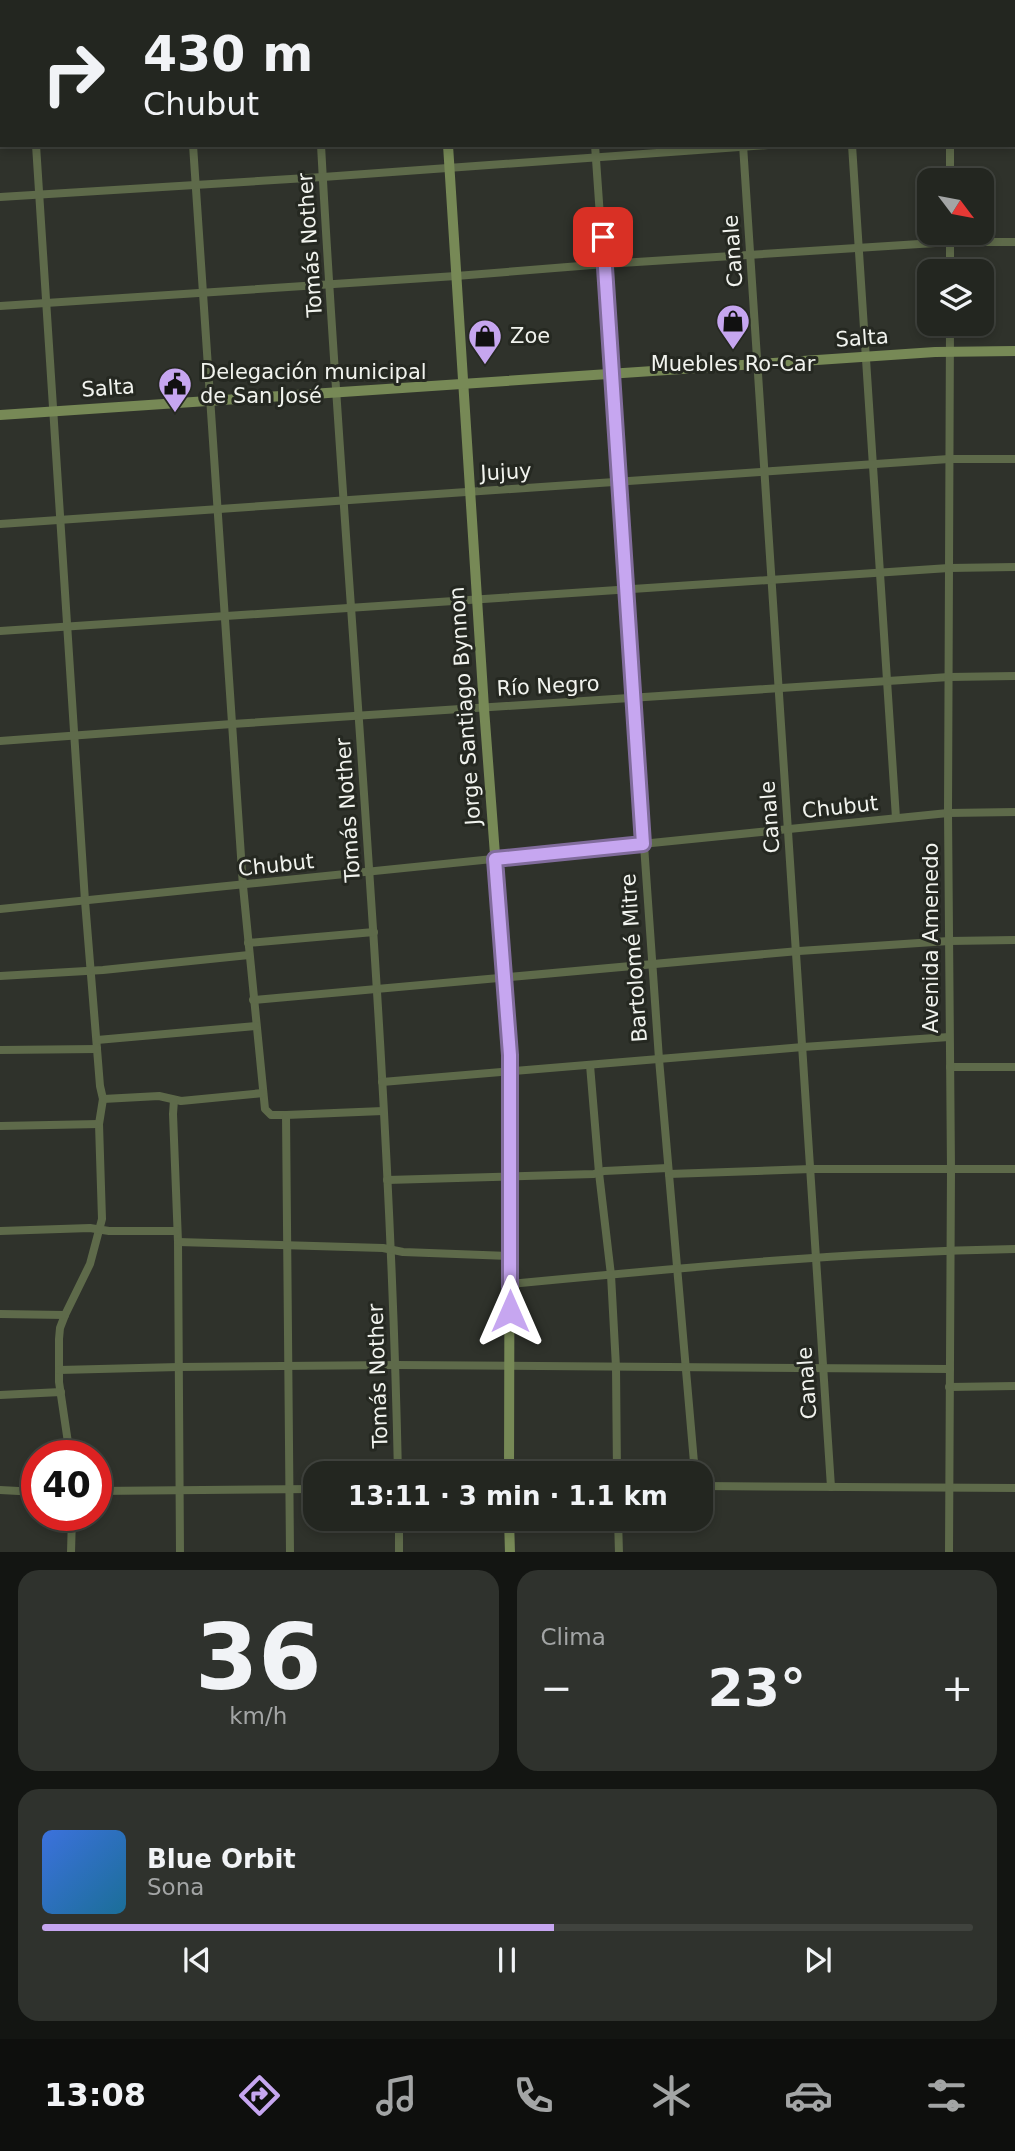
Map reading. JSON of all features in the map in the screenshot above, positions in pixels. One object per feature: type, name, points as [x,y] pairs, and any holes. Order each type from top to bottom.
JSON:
[{"type":"street","points":[[36,147],[85,901],[103,1099],[99,1124],[103,1211],[100,1229],[83,1280],[60,1328],[59,1370],[68,1440]]},
{"type":"street","points":[[193,147],[243,886],[265,1109],[267,1113],[286,1115],[383,1111]]},
{"type":"street","name":"Tomás Nother","points":[[321,147],[371,873],[391,1249],[398,1461]]},
{"type":"street","name":"Jorge Santiago Bynnon","points":[[448,147],[510,1072],[509,1461]]},
{"type":"street","name":"Bartolomé Mitre","points":[[595,147],[659,1059],[694,1461]]},
{"type":"street","points":[[0,197],[323,177],[730,147]]},
{"type":"street","name":"Canale","points":[[743,147],[788,830],[799,951],[831,1487]]},
{"type":"street","points":[[852,147],[896,818]]},
{"type":"street","points":[[950,147],[950,168]]},
{"type":"street","points":[[994,242],[1015,242]]},
{"type":"street","points":[[0,306],[917,245]]},
{"type":"street","name":"Avenida Amenedo","points":[[949,1552],[950,336]]},
{"type":"street","name":"Salta","points":[[0,415],[950,351],[1015,351]]},
{"type":"street","name":"Jujuy","points":[[0,524],[949,459],[1015,459]]},
{"type":"street","points":[[0,631],[949,568],[1015,567]]},
{"type":"street","name":"Río Negro","points":[[0,741],[948,677],[1015,676]]},
{"type":"street","name":"Chubut","points":[[0,909],[948,813],[1015,812]]},
{"type":"street","points":[[248,943],[374,932]]},
{"type":"street","points":[[253,1000],[799,951],[949,941],[1015,940]]},
{"type":"street","points":[[0,976],[91,971],[249,956]]},
{"type":"street","points":[[0,1039],[0,1050],[97,1044],[256,1026]]},
{"type":"street","points":[[382,1082],[803,1046],[949,1037]]},
{"type":"street","points":[[590,1065],[598,1173],[611,1275],[617,1461]]},
{"type":"street","points":[[950,1067],[1015,1067]]},
{"type":"street","points":[[103,1099],[159,1096],[174,1100],[263,1093]]},
{"type":"street","points":[[174,1100],[178,1242],[180,1552]]},
{"type":"street","points":[[286,1115],[290,1552]]},
{"type":"street","points":[[0,1126],[99,1124]]},
{"type":"street","points":[[387,1180],[668,1171],[1015,1169]]},
{"type":"street","points":[[0,1231],[90,1227],[176,1231]]},
{"type":"street","points":[[178,1242],[509,1256]]},
{"type":"street","points":[[510,1284],[816,1258],[1015,1249]]},
{"type":"street","points":[[0,1314],[65,1315]]},
{"type":"street","points":[[59,1370],[396,1365],[950,1369]]},
{"type":"street","points":[[950,1387],[1015,1386]]},
{"type":"street","points":[[0,1395],[61,1392]]},
{"type":"street","points":[[713,1486],[1015,1488]]},
{"type":"street","points":[[112,1490],[303,1489]]},
{"type":"street","points":[[0,1490],[21,1491]]},
{"type":"street","points":[[71,1552],[72,1531]]},
{"type":"street","points":[[399,1531],[399,1552]]},
{"type":"street","points":[[509,1531],[510,1552]]},
{"type":"street","points":[[618,1531],[619,1552]]},
{"type":"place","name":"Muebles Ro-Car","points":[[733,351]]},
{"type":"place","name":"Zoe","points":[[485,366]]},
{"type":"place","name":"Delegación municipal de San José","points":[[175,414]]},
{"type":"route","points":[[510,1311],[510,1055],[495,859],[643,844],[603,237]]}]
